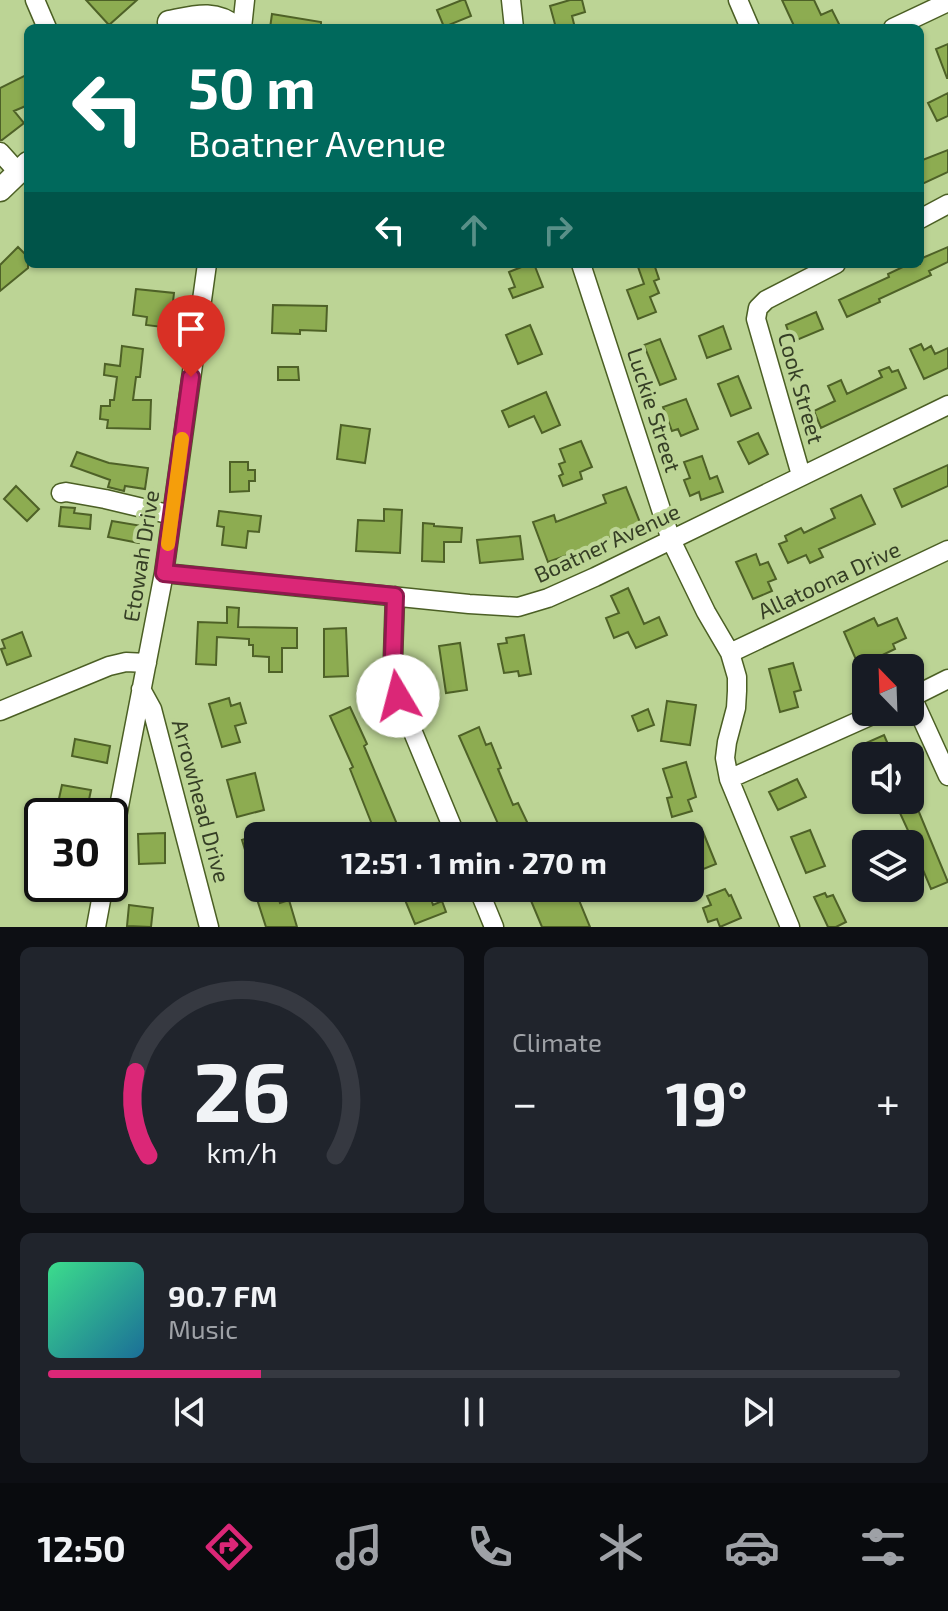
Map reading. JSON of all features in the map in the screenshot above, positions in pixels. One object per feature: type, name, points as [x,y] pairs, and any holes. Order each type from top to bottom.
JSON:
[{"type":"main road","points":[[167,24],[191,0]]},
{"type":"main road","points":[[169,24],[197,16],[216,16],[232,24]]},
{"type":"main road","points":[[0,190],[23,167]]},
{"type":"street","points":[[35,0],[45,24]]},
{"type":"street","points":[[240,24],[245,0]]},
{"type":"street","points":[[511,0],[514,24]]},
{"type":"street","points":[[738,0],[748,24]]},
{"type":"street","points":[[901,24],[948,2]]},
{"type":"street","points":[[0,152],[23,167]]},
{"type":"street","points":[[924,217],[948,204]]},
{"type":"street","name":"Etowah Drive","points":[[120,798],[164,573],[206,268]]},
{"type":"street","name":"Luckie Street","points":[[582,268],[671,540],[730,653],[737,677],[737,691],[725,758],[729,779],[790,927]]},
{"type":"street","name":"Cook Street","points":[[801,475],[756,319],[758,308],[766,300],[828,268]]},
{"type":"street","name":"Boatner Avenue","points":[[164,573],[507,607],[529,605],[595,577],[948,405]]},
{"type":"street","points":[[61,493],[105,499],[172,515]]},
{"type":"street","name":"Allatoona Drive","points":[[730,653],[948,550]]},
{"type":"street","points":[[395,596],[393,657],[398,696],[450,822]]},
{"type":"street","points":[[0,711],[109,666],[126,662],[147,663]]},
{"type":"street","points":[[924,691],[948,679]]},
{"type":"street","name":"Arrowhead Drive","points":[[141,689],[152,709],[209,927]]},
{"type":"street","points":[[729,779],[852,724]]},
{"type":"street","points":[[924,725],[948,776]]},
{"type":"street","points":[[96,927],[101,902]]},
{"type":"street","points":[[484,902],[494,927]]},
{"type":"building","points":[[86,0],[137,0],[110,24]]},
{"type":"building","points":[[465,0],[471,16],[443,24],[437,10]]},
{"type":"building","points":[[582,0],[585,12],[572,16],[574,24],[555,24],[550,6]]},
{"type":"building","points":[[782,0],[814,0],[821,15],[832,10],[839,24],[793,24]]},
{"type":"building","points":[[272,14],[321,22],[321,24],[271,24]]},
{"type":"building","points":[[948,44],[948,78],[947,78],[936,49]]},
{"type":"building","points":[[24,76],[24,107],[14,111],[24,123],[2,140],[0,140],[0,88]]},
{"type":"building","points":[[948,93],[948,116],[937,121],[928,103]]},
{"type":"building","points":[[948,150],[948,172],[924,183],[924,159]]},
{"type":"building","points":[[18,247],[24,253],[24,268],[28,268],[0,291],[0,265]]},
{"type":"building","points":[[948,247],[948,262],[929,271],[931,275],[847,317],[839,300],[889,277],[888,274],[901,268],[924,268],[924,257]]},
{"type":"building","points":[[519,268],[536,268],[543,287],[513,298],[509,289],[515,287],[509,272]]},
{"type":"building","points":[[638,268],[655,268],[659,279],[654,281],[659,293],[650,297],[656,312],[638,319],[627,290],[644,284]]},
{"type":"building","points":[[136,289],[174,293],[170,328],[146,325],[147,317],[133,315]]},
{"type":"building","points":[[273,305],[327,306],[326,331],[272,333]]},
{"type":"building","points":[[816,312],[823,329],[792,342],[786,325]]},
{"type":"building","points":[[530,325],[542,354],[518,364],[506,335]]},
{"type":"building","points":[[723,326],[731,349],[707,358],[699,336]]},
{"type":"building","points":[[660,339],[676,379],[660,385],[644,345]]},
{"type":"building","points":[[921,344],[924,350],[931,346],[935,354],[948,348],[948,368],[924,379],[910,349]]},
{"type":"building","points":[[122,346],[143,349],[140,377],[136,377],[133,400],[151,400],[150,429],[107,428],[108,420],[100,419],[101,406],[110,406],[110,400],[114,400],[117,377],[104,375],[105,364],[120,366]]},
{"type":"building","points":[[278,367],[298,367],[299,380],[278,380]]},
{"type":"building","points":[[889,367],[892,372],[898,370],[906,388],[821,428],[814,411],[835,401],[828,386],[841,380],[847,394],[882,377],[879,371]]},
{"type":"building","points":[[738,376],[751,408],[731,416],[718,384]]},
{"type":"building","points":[[546,392],[560,425],[542,433],[534,416],[509,427],[502,411]]},
{"type":"building","points":[[686,399],[698,429],[681,436],[678,429],[672,431],[663,407]]},
{"type":"building","points":[[341,425],[370,429],[365,463],[337,459]]},
{"type":"building","points":[[758,433],[768,454],[749,464],[738,442]]},
{"type":"building","points":[[581,441],[592,467],[580,472],[582,479],[563,486],[559,464],[565,462],[560,449]]},
{"type":"building","points":[[77,452],[109,463],[148,468],[145,489],[125,486],[124,491],[108,487],[110,480],[71,466]]},
{"type":"building","points":[[702,456],[710,479],[717,476],[723,492],[701,500],[699,492],[690,496],[684,480],[690,478],[684,462]]},
{"type":"building","points":[[230,462],[248,462],[248,470],[255,470],[255,481],[249,481],[249,491],[230,492]]},
{"type":"building","points":[[948,465],[948,486],[902,507],[894,489]]},
{"type":"building","points":[[16,486],[39,509],[27,521],[4,499]]},
{"type":"building","points":[[626,487],[641,525],[548,562],[533,522],[554,515],[556,522],[606,503],[603,495]]},
{"type":"building","points":[[861,495],[875,524],[819,549],[823,557],[810,563],[806,555],[788,563],[779,544],[787,541],[785,536],[801,528],[804,533],[835,518],[831,509]]},
{"type":"building","points":[[61,507],[75,508],[74,513],[91,515],[90,529],[59,526]]},
{"type":"building","points":[[384,509],[402,510],[400,553],[356,551],[358,520],[384,521]]},
{"type":"building","points":[[219,511],[261,516],[259,532],[248,531],[246,548],[222,545],[224,527],[217,526]]},
{"type":"building","points":[[112,521],[142,526],[139,543],[108,537]]},
{"type":"building","points":[[423,523],[462,528],[461,542],[444,542],[444,562],[422,561]]},
{"type":"building","points":[[520,536],[523,559],[480,563],[477,540]]},
{"type":"building","points":[[756,554],[760,565],[768,562],[776,579],[768,582],[772,591],[753,599],[736,562]]},
{"type":"building","points":[[628,588],[644,624],[659,617],[667,635],[636,648],[628,632],[614,638],[606,618],[619,613],[611,596]]},
{"type":"building","points":[[227,607],[239,608],[238,627],[297,628],[297,648],[282,648],[282,672],[269,672],[269,657],[253,656],[253,645],[249,645],[249,639],[217,637],[216,665],[196,664],[198,622],[227,623]]},
{"type":"building","points":[[874,618],[878,626],[897,618],[906,638],[893,644],[895,649],[885,654],[854,654],[844,632]]},
{"type":"building","points":[[346,628],[348,676],[324,677],[324,629]]},
{"type":"building","points":[[22,632],[31,656],[7,665],[1,649],[5,648],[2,640]]},
{"type":"building","points":[[524,635],[531,674],[519,676],[518,671],[504,673],[498,644],[507,643],[506,638]]},
{"type":"building","points":[[460,643],[467,690],[446,693],[439,646]]},
{"type":"building","points":[[793,663],[801,690],[794,692],[798,707],[780,712],[769,669]]},
{"type":"building","points":[[229,698],[231,706],[240,703],[246,723],[235,726],[240,742],[222,747],[209,704]]},
{"type":"building","points":[[667,701],[696,705],[690,745],[661,741]]},
{"type":"building","points":[[350,707],[396,822],[371,822],[350,769],[353,767],[330,716]]},
{"type":"building","points":[[648,709],[654,725],[638,731],[632,716]]},
{"type":"building","points":[[479,727],[486,745],[491,743],[513,805],[518,803],[527,822],[497,822],[459,736]]},
{"type":"building","points":[[884,735],[887,742],[868,742]]},
{"type":"building","points":[[75,739],[110,746],[107,763],[72,756]]},
{"type":"building","points":[[686,762],[696,797],[688,800],[692,811],[672,817],[667,798],[672,797],[663,769]]},
{"type":"building","points":[[255,773],[264,810],[237,817],[227,780]]},
{"type":"building","points":[[797,779],[806,797],[778,810],[769,792]]},
{"type":"building","points":[[62,785],[91,790],[89,798],[59,798]]},
{"type":"building","points":[[900,814],[920,814],[948,882],[931,889],[924,872],[924,830],[908,830]]},
{"type":"building","points":[[810,830],[825,866],[806,873],[791,837]]},
{"type":"building","points":[[165,833],[165,863],[139,864],[138,834]]},
{"type":"building","points":[[704,834],[716,864],[704,869]]},
{"type":"building","points":[[725,889],[741,918],[720,927],[717,919],[708,922],[703,908],[711,905],[707,896]]},
{"type":"building","points":[[825,893],[827,897],[833,895],[846,922],[828,927],[814,897]]},
{"type":"building","points":[[258,902],[290,902],[297,927],[266,927]]},
{"type":"building","points":[[406,902],[432,902],[433,905],[442,902],[446,912],[415,924]]},
{"type":"building","points":[[532,902],[580,902],[590,927],[542,927]]},
{"type":"building","points":[[129,905],[153,908],[151,927],[127,926]]},
{"type":"slow traffic","points":[[168,544],[182,439]]},
{"type":"route","points":[[191,377],[164,573],[395,596],[392,636],[398,696]]}]
